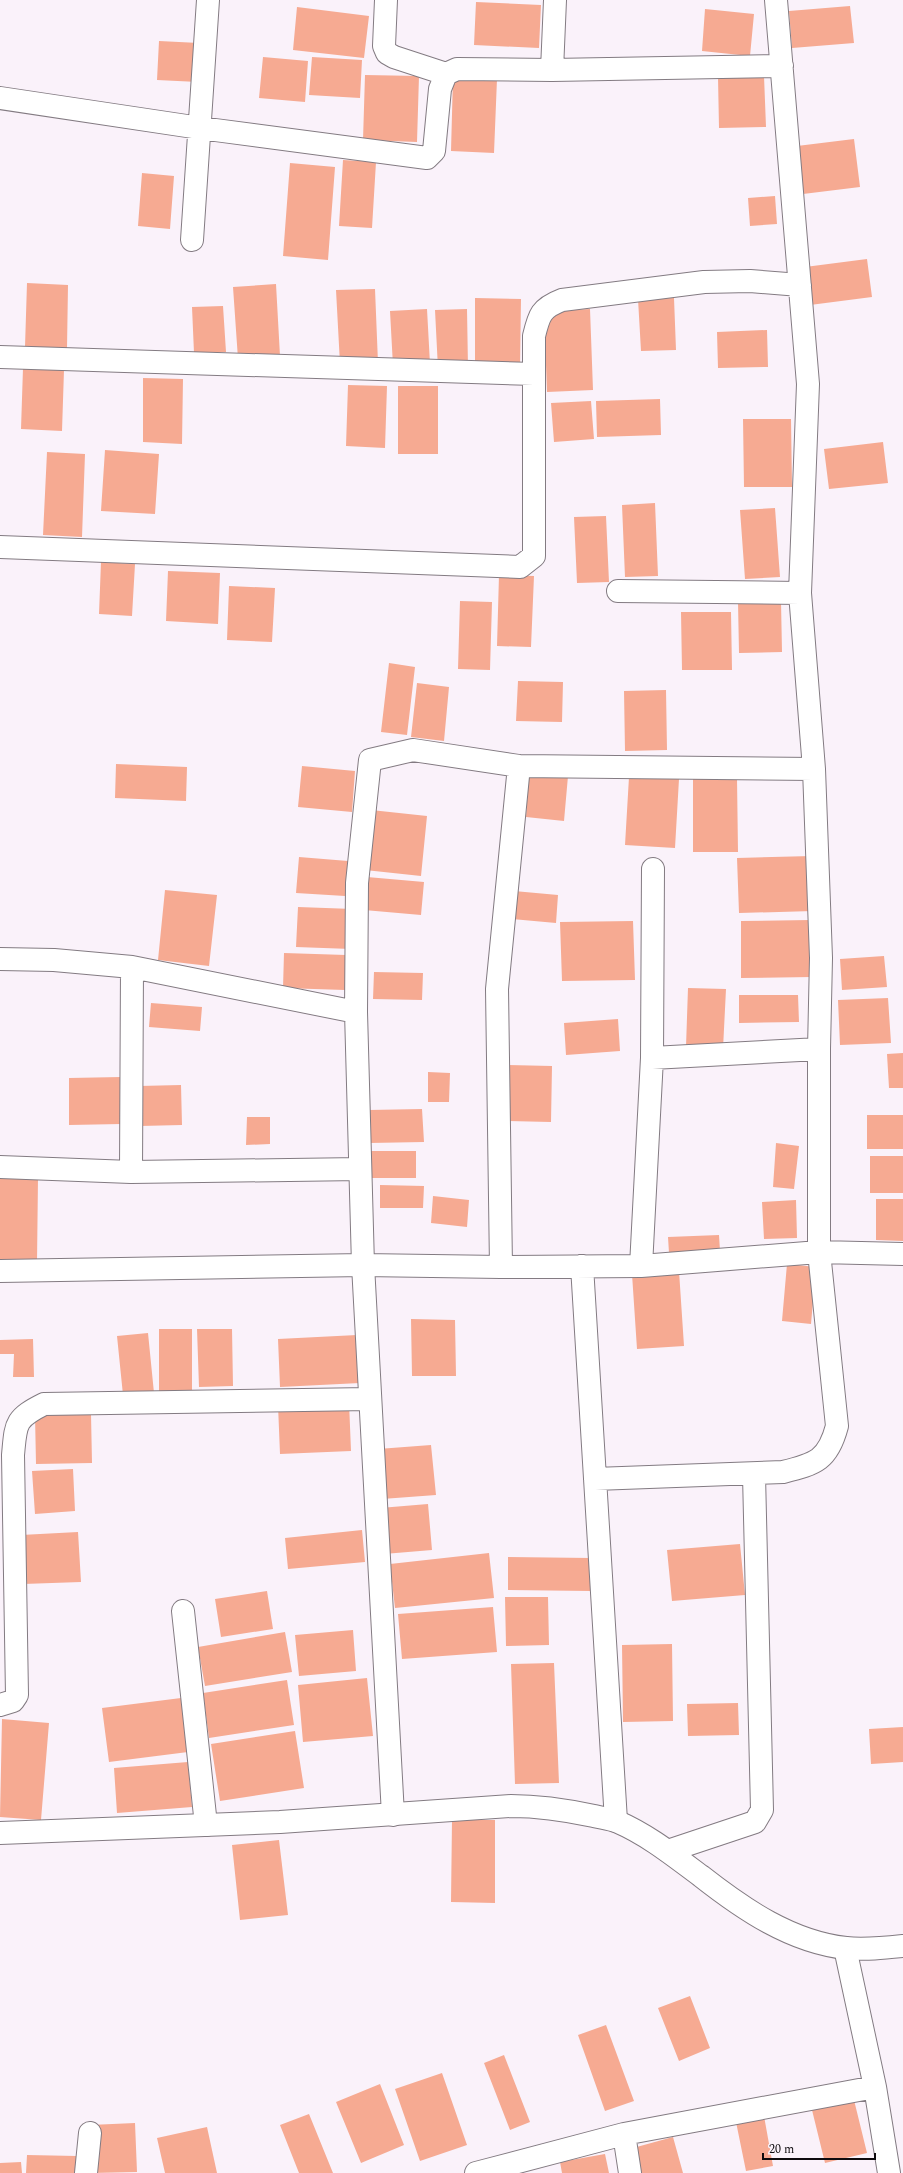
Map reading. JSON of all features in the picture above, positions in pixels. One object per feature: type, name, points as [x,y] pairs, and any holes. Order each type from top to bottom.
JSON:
[{"type":"street","points":[[192,240],[208,0]]},
{"type":"street","points":[[386,0],[384,46],[387,53],[394,57],[446,74],[457,69],[552,70],[782,66]]},
{"type":"street","points":[[552,70],[555,0]]},
{"type":"street","points":[[595,1479],[754,1475],[783,1472],[805,1467],[819,1460],[832,1445],[837,1426],[819,1252],[819,1049],[821,958],[814,769],[800,593],[808,384],[788,160],[776,0]]},
{"type":"street","points":[[0,98],[200,128],[427,158],[434,151],[440,89],[446,74]]},
{"type":"street","points":[[0,547],[520,567],[534,556],[534,336],[539,316],[549,305],[562,300],[704,282],[750,281],[800,285]]},
{"type":"street","points":[[0,357],[534,374]]},
{"type":"street","points":[[618,591],[800,593]]},
{"type":"street","points":[[393,1815],[362,1265],[356,1012],[357,883],[370,760],[413,750],[519,766],[814,769]]},
{"type":"street","points":[[501,1267],[497,989],[519,766]]},
{"type":"street","points":[[641,1266],[652,1058],[654,869]]},
{"type":"street","points":[[0,959],[54,960],[132,967],[356,1012]]},
{"type":"street","points":[[131,1172],[132,967]]},
{"type":"street","points":[[652,1058],[819,1049]]},
{"type":"street","points":[[0,1167],[131,1172],[360,1168]]},
{"type":"street","points":[[0,1271],[362,1265],[501,1267],[641,1266],[819,1252],[903,1254]]},
{"type":"street","points":[[582,1266],[616,1821]]},
{"type":"street","points":[[0,1704],[13,1701],[18,1695],[13,1456],[16,1426],[26,1413],[44,1404],[369,1399]]},
{"type":"street","points":[[668,1851],[755,1822],[762,1810],[754,1475]]},
{"type":"street","points":[[183,1612],[206,1825]]},
{"type":"street","points":[[0,1833],[206,1825],[393,1815],[511,1806],[538,1806],[568,1810],[616,1821],[668,1851],[739,1904],[768,1922],[803,1938],[845,1948],[903,1946]]},
{"type":"street","points":[[845,1948],[875,2087],[889,2173]]},
{"type":"street","points":[[476,2173],[624,2134],[875,2087]]},
{"type":"street","points":[[86,2173],[90,2133]]},
{"type":"street","points":[[624,2134],[630,2173]]},
{"type":"building","points":[[476,2],[541,5],[539,48],[474,45]]},
{"type":"building","points":[[850,6],[854,43],[792,48],[789,11]]},
{"type":"building","points":[[297,7],[369,16],[364,58],[293,50]]},
{"type":"building","points":[[705,9],[754,14],[750,56],[702,51]]},
{"type":"building","points":[[159,41],[199,43],[198,82],[157,80]]},
{"type":"building","points":[[263,57],[308,61],[305,102],[259,98]]},
{"type":"building","points":[[312,57],[362,60],[360,98],[309,95]]},
{"type":"building","points":[[365,75],[419,76],[417,142],[363,140]]},
{"type":"building","points":[[764,76],[766,127],[719,128],[718,77]]},
{"type":"building","points":[[453,77],[497,79],[494,153],[451,151]]},
{"type":"building","points":[[854,139],[860,187],[803,194],[797,146]]},
{"type":"building","points":[[343,160],[376,162],[372,228],[339,226]]},
{"type":"building","points":[[290,163],[335,167],[328,260],[283,256]]},
{"type":"building","points":[[142,173],[174,176],[170,229],[138,226]]},
{"type":"building","points":[[775,196],[777,224],[750,226],[748,198]]},
{"type":"building","points":[[867,259],[872,297],[810,305],[805,267]]},
{"type":"building","points":[[27,283],[68,285],[67,348],[25,347]]},
{"type":"building","points":[[276,284],[280,356],[238,359],[233,287]]},
{"type":"building","points":[[375,289],[378,363],[340,364],[336,290]]},
{"type":"building","points":[[475,298],[521,299],[520,369],[475,369]]},
{"type":"building","points":[[674,298],[676,350],[641,351],[638,299]]},
{"type":"building","points":[[223,306],[226,352],[194,353],[192,307]]},
{"type":"building","points":[[427,309],[430,364],[393,366],[390,311]]},
{"type":"building","points":[[467,309],[468,368],[438,369],[435,310]]},
{"type":"building","points":[[590,309],[593,390],[547,392],[544,311]]},
{"type":"building","points":[[767,330],[768,367],[718,368],[717,332]]},
{"type":"building","points":[[23,368],[64,370],[62,431],[21,429]]},
{"type":"building","points":[[143,378],[183,379],[182,444],[143,442]]},
{"type":"building","points":[[348,385],[387,386],[385,448],[346,446]]},
{"type":"building","points":[[398,386],[438,386],[438,454],[398,454]]},
{"type":"building","points":[[660,399],[661,435],[597,437],[596,401]]},
{"type":"building","points":[[591,401],[594,439],[554,442],[551,403]]},
{"type":"building","points":[[743,419],[791,419],[792,487],[744,487]]},
{"type":"building","points":[[883,442],[888,483],[829,489],[824,449]]},
{"type":"building","points":[[105,450],[159,454],[155,514],[101,511]]},
{"type":"building","points":[[47,452],[85,454],[82,537],[43,535]]},
{"type":"building","points":[[655,503],[658,576],[625,577],[622,505]]},
{"type":"building","points":[[775,508],[780,577],[745,579],[740,510]]},
{"type":"building","points":[[606,516],[609,582],[577,583],[574,517]]},
{"type":"building","points":[[101,562],[135,564],[132,616],[99,614]]},
{"type":"building","points":[[168,571],[220,573],[218,624],[166,621]]},
{"type":"building","points":[[499,575],[534,576],[531,647],[497,646]]},
{"type":"building","points":[[229,586],[275,588],[272,642],[227,640]]},
{"type":"building","points":[[460,601],[492,602],[490,670],[458,669]]},
{"type":"building","points":[[781,601],[782,652],[739,653],[738,602]]},
{"type":"building","points":[[681,612],[731,612],[732,670],[682,670]]},
{"type":"building","points":[[389,663],[415,667],[407,735],[381,732]]},
{"type":"building","points":[[518,681],[563,682],[562,722],[516,721]]},
{"type":"building","points":[[417,683],[449,687],[444,741],[411,737]]},
{"type":"building","points":[[666,690],[667,750],[625,751],[624,691]]},
{"type":"building","points":[[116,764],[187,767],[186,801],[115,798]]},
{"type":"building","points":[[302,766],[355,771],[352,812],[298,807]]},
{"type":"building","points":[[529,772],[568,776],[564,821],[526,817]]},
{"type":"building","points":[[629,777],[679,779],[675,848],[625,845]]},
{"type":"building","points":[[693,778],[737,778],[738,852],[693,852]]},
{"type":"building","points":[[371,810],[427,816],[421,876],[365,870]]},
{"type":"building","points":[[812,856],[813,911],[739,913],[737,858]]},
{"type":"building","points":[[299,857],[348,861],[345,896],[296,893]]},
{"type":"building","points":[[367,877],[424,882],[421,915],[364,910]]},
{"type":"building","points":[[165,890],[217,895],[209,966],[158,960]]},
{"type":"building","points":[[514,891],[558,895],[556,923],[512,919]]},
{"type":"building","points":[[298,907],[353,909],[351,949],[296,947]]},
{"type":"building","points":[[811,920],[812,977],[741,978],[741,921]]},
{"type":"building","points":[[633,921],[635,980],[562,981],[560,922]]},
{"type":"building","points":[[284,953],[346,955],[345,990],[283,988]]},
{"type":"building","points":[[884,956],[887,987],[842,990],[840,959]]},
{"type":"building","points":[[374,972],[423,973],[422,1000],[373,999]]},
{"type":"building","points":[[688,988],[726,989],[723,1049],[686,1047]]},
{"type":"building","points":[[739,995],[798,995],[799,1022],[739,1023]]},
{"type":"building","points":[[888,998],[891,1043],[840,1045],[838,1000]]},
{"type":"building","points":[[151,1003],[202,1007],[200,1031],[149,1027]]},
{"type":"building","points":[[618,1019],[620,1051],[566,1055],[564,1023]]},
{"type":"building","points":[[903,1053],[903,1088],[889,1088],[887,1054]]},
{"type":"building","points":[[505,1065],[552,1066],[551,1122],[504,1121]]},
{"type":"building","points":[[428,1072],[450,1073],[449,1102],[428,1102]]},
{"type":"building","points":[[121,1077],[121,1124],[69,1125],[69,1078]]},
{"type":"building","points":[[181,1085],[182,1125],[140,1126],[139,1086]]},
{"type":"building","points":[[422,1109],[424,1142],[369,1143],[369,1110]]},
{"type":"building","points":[[867,1115],[903,1115],[903,1149],[867,1149]]},
{"type":"building","points":[[247,1117],[270,1117],[270,1144],[246,1145]]},
{"type":"building","points":[[776,1143],[799,1146],[794,1189],[773,1187]]},
{"type":"building","points":[[367,1151],[416,1151],[416,1178],[367,1178]]},
{"type":"building","points":[[870,1156],[903,1156],[903,1193],[870,1193]]},
{"type":"building","points":[[0,1178],[38,1178],[37,1262],[0,1261]]},
{"type":"building","points":[[380,1185],[424,1186],[423,1208],[380,1208]]},
{"type":"building","points":[[433,1196],[469,1200],[467,1227],[431,1223]]},
{"type":"building","points":[[876,1199],[903,1199],[903,1241],[876,1240]]},
{"type":"building","points":[[796,1200],[797,1238],[764,1239],[762,1202]]},
{"type":"building","points":[[719,1235],[720,1251],[669,1253],[668,1237]]},
{"type":"building","points":[[787,1264],[816,1267],[811,1324],[782,1321]]},
{"type":"building","points":[[679,1271],[684,1346],[637,1349],[632,1274]]},
{"type":"building","points":[[411,1319],[455,1320],[456,1376],[412,1376]]},
{"type":"building","points":[[159,1329],[192,1329],[192,1391],[159,1391]]},
{"type":"building","points":[[197,1329],[232,1329],[233,1386],[199,1387]]},
{"type":"building","points":[[148,1333],[154,1393],[123,1395],[117,1336]]},
{"type":"building","points":[[357,1335],[360,1383],[280,1387],[278,1339]]},
{"type":"building","points":[[33,1339],[34,1377],[13,1377],[14,1354],[0,1354],[0,1340]]},
{"type":"building","points":[[349,1402],[351,1451],[280,1454],[278,1405]]},
{"type":"building","points":[[91,1414],[92,1463],[36,1464],[35,1415]]},
{"type":"building","points":[[431,1445],[436,1495],[382,1499],[378,1449]]},
{"type":"building","points":[[73,1469],[75,1511],[35,1514],[32,1471]]},
{"type":"building","points":[[428,1504],[432,1550],[384,1554],[380,1508]]},
{"type":"building","points":[[362,1530],[365,1562],[288,1569],[285,1538]]},
{"type":"building","points":[[78,1532],[81,1582],[23,1584],[21,1535]]},
{"type":"building","points":[[740,1544],[745,1595],[672,1601],[667,1550]]},
{"type":"building","points":[[489,1553],[494,1598],[395,1608],[390,1564]]},
{"type":"building","points":[[508,1557],[591,1558],[590,1591],[508,1590]]},
{"type":"building","points":[[267,1591],[273,1629],[221,1637],[215,1599]]},
{"type":"building","points":[[505,1597],[548,1597],[549,1645],[506,1646]]},
{"type":"building","points":[[493,1607],[497,1652],[402,1659],[398,1614]]},
{"type":"building","points":[[353,1630],[356,1671],[299,1676],[295,1635]]},
{"type":"building","points":[[285,1632],[292,1672],[205,1686],[198,1647]]},
{"type":"building","points":[[672,1644],[673,1721],[623,1722],[622,1645]]},
{"type":"building","points":[[554,1663],[559,1783],[515,1784],[511,1664]]},
{"type":"building","points":[[367,1678],[373,1736],[303,1742],[298,1685]]},
{"type":"building","points":[[287,1680],[294,1725],[209,1738],[203,1693]]},
{"type":"building","points":[[181,1698],[188,1752],[109,1762],[102,1708]]},
{"type":"building","points":[[738,1703],[739,1735],[688,1736],[687,1704]]},
{"type":"building","points":[[2,1719],[49,1723],[41,1820],[0,1817]]},
{"type":"building","points":[[903,1727],[903,1762],[871,1764],[869,1729]]},
{"type":"building","points":[[295,1731],[304,1788],[220,1801],[211,1744]]},
{"type":"building","points":[[188,1762],[192,1807],[117,1813],[114,1768]]},
{"type":"building","points":[[452,1820],[495,1820],[495,1903],[451,1902]]},
{"type":"building","points":[[279,1840],[288,1915],[240,1920],[232,1845]]},
{"type":"building","points":[[690,1996],[710,2048],[679,2061],[658,2008]]},
{"type":"building","points":[[606,2025],[634,2101],[605,2111],[578,2035]]},
{"type":"building","points":[[504,2055],[530,2122],[510,2130],[484,2063]]},
{"type":"building","points":[[442,2073],[467,2145],[420,2161],[395,2089]]},
{"type":"building","points":[[380,2084],[404,2145],[361,2163],[336,2102]]},
{"type":"building","points":[[854,2100],[867,2153],[825,2163],[812,2110]]},
{"type":"building","points":[[309,2114],[333,2173],[299,2173],[280,2125]]},
{"type":"building","points":[[764,2116],[773,2166],[746,2171],[736,2122]]},
{"type":"building","points":[[135,2123],[137,2172],[92,2173],[90,2125]]},
{"type":"building","points":[[207,2127],[217,2173],[165,2173],[157,2138]]},
{"type":"building","points":[[673,2137],[683,2173],[639,2173],[633,2148]]},
{"type":"building","points":[[605,2154],[609,2173],[562,2173],[560,2162]]},
{"type":"building","points":[[27,2155],[77,2156],[77,2173],[26,2173]]},
{"type":"building","points":[[21,2162],[22,2173],[0,2173],[0,2163]]}]
